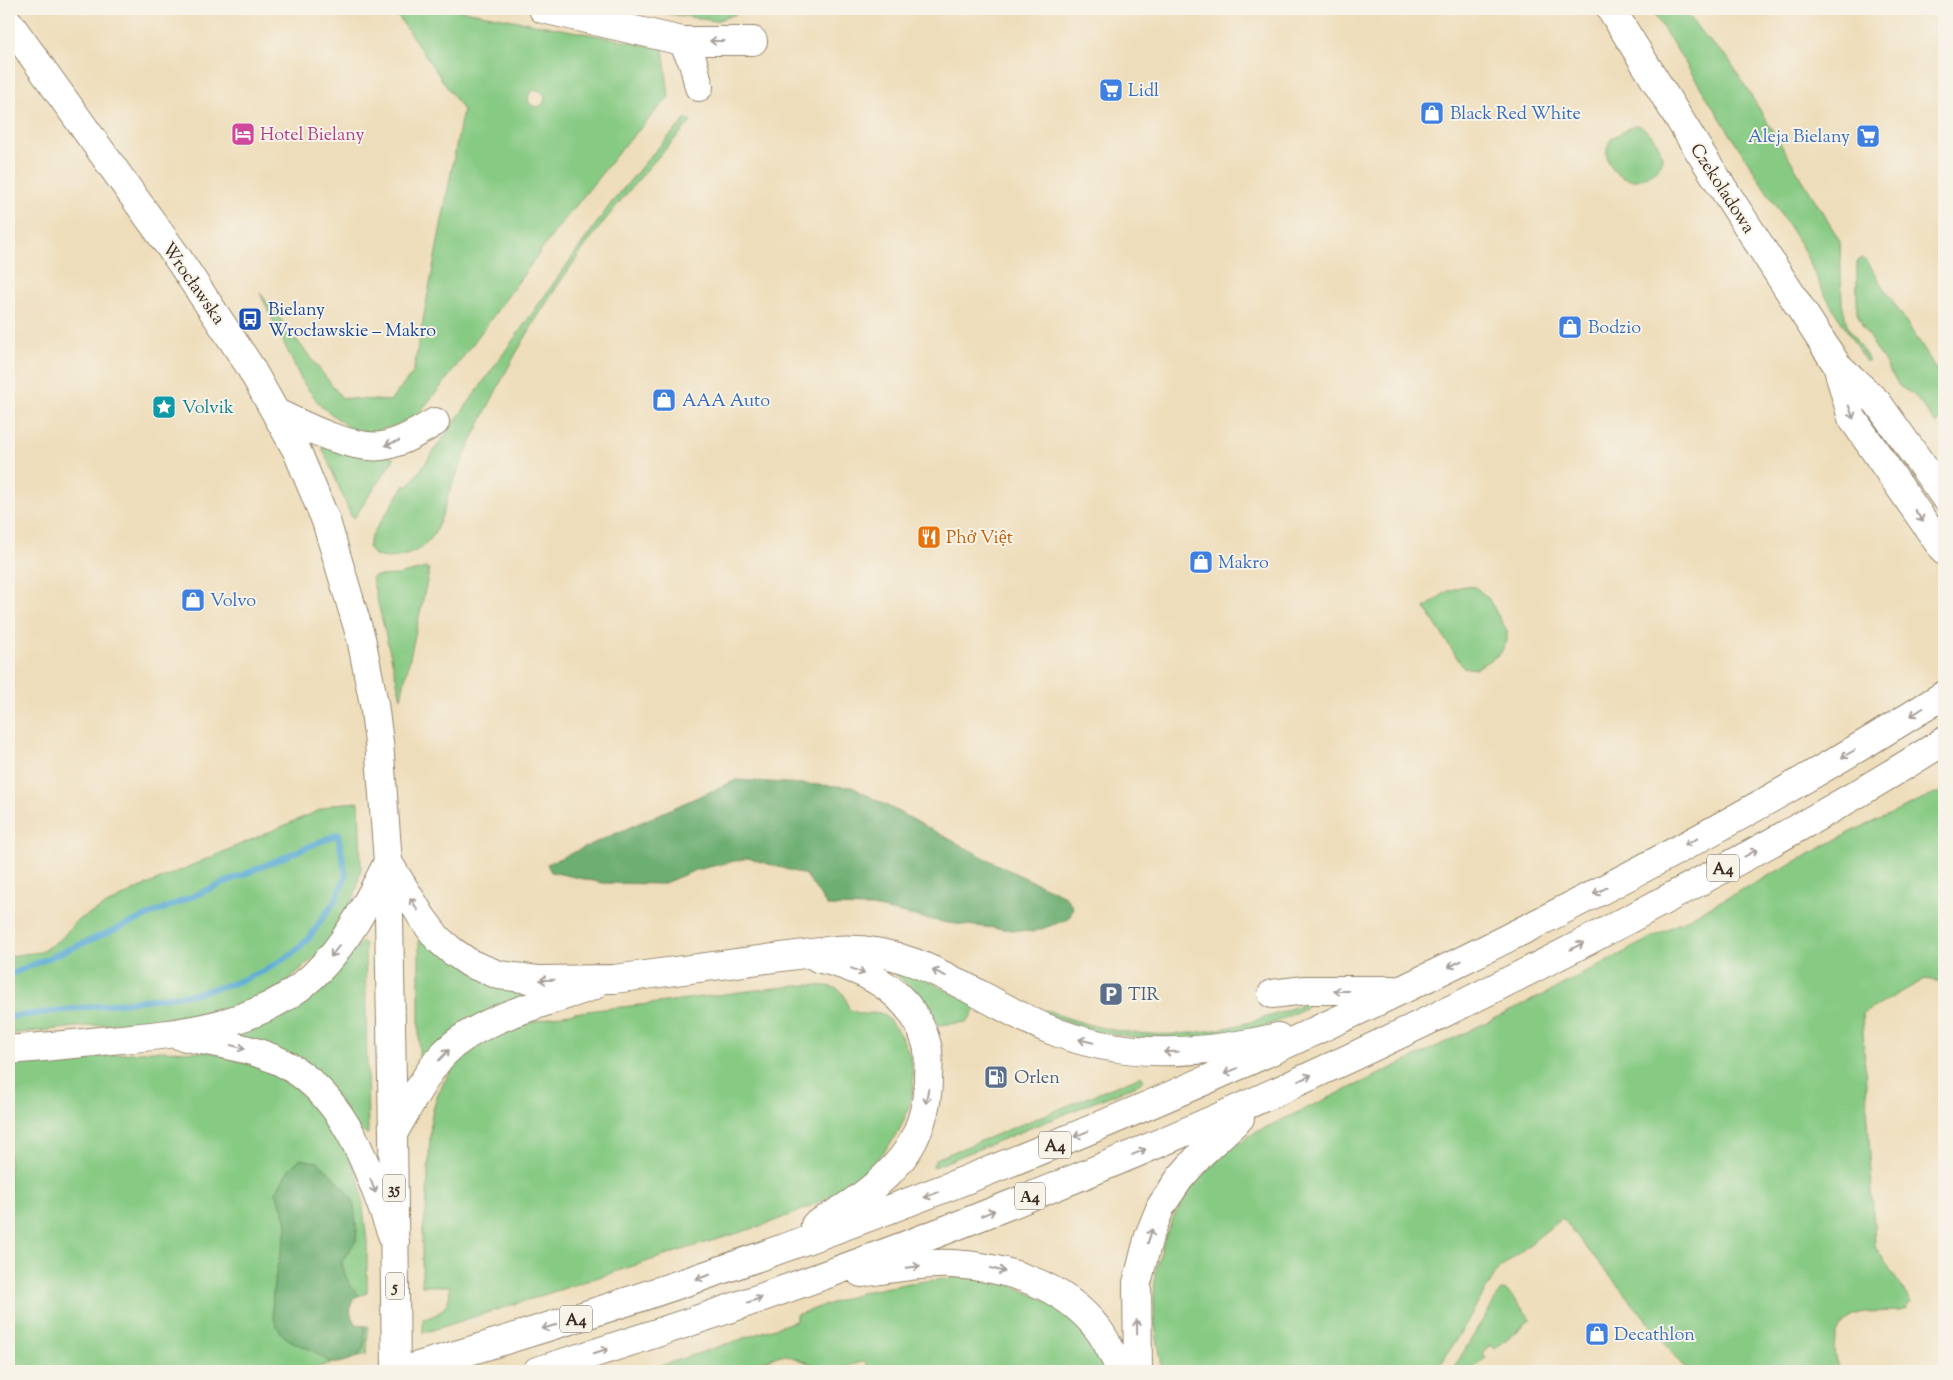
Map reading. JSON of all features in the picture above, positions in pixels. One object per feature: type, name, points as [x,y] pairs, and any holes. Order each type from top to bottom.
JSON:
[{"type":"main road","points":[[543,9],[682,41],[753,41]]},
{"type":"main road","name":"Czekoladowa","points":[[1611,9],[1836,365],[1877,402],[1944,496]]},
{"type":"main road","name":"Wrocławska","points":[[9,22],[218,317],[277,413],[296,451],[314,492],[341,566],[361,638],[374,704],[385,802],[388,862]]},
{"type":"main road","points":[[682,41],[693,62],[699,87]]},
{"type":"main road","name":"Czekoladowa","points":[[1836,365],[1852,418],[1944,551]]},
{"type":"main road","points":[[277,413],[327,436],[364,446],[385,446],[413,435],[436,422]]},
{"type":"main road","name":"A4","points":[[401,1371],[568,1322],[714,1274],[858,1222],[1008,1164],[1236,1068],[1407,988],[1644,868],[1772,798],[1944,695]]},
{"type":"main road","name":"A4","points":[[1261,1099],[1412,1029],[1534,969],[1801,826],[1910,763],[1944,741]]},
{"type":"main road","points":[[388,862],[432,932],[445,946],[471,964],[517,978],[538,980],[614,979],[843,949],[874,951],[943,974],[1012,1013],[1054,1032],[1106,1046],[1141,1051],[1192,1051],[1252,1043],[1310,1029],[1354,1013]]},
{"type":"main road","points":[[9,1050],[173,1034],[240,1018],[278,1002],[296,990],[328,961],[372,893],[388,862]]},
{"type":"main road","name":"35","points":[[388,862],[395,1242]]},
{"type":"main road","points":[[749,1260],[829,1217],[859,1197],[891,1170],[904,1156],[916,1134],[928,1091],[928,1047],[919,1024],[903,1000],[886,985],[836,962],[810,956],[794,956]]},
{"type":"main road","points":[[393,1134],[415,1095],[439,1060],[461,1039],[495,1020],[614,979]]},
{"type":"main road","points":[[1272,994],[1305,990],[1375,991],[1407,988]]},
{"type":"main road","points":[[173,1034],[232,1046],[260,1054],[298,1072],[318,1090],[338,1111],[356,1141],[395,1242]]},
{"type":"main road","points":[[1138,1371],[1137,1283],[1149,1236],[1161,1206],[1180,1178],[1202,1153],[1261,1099]]},
{"type":"main road","name":"А4","points":[[537,1371],[676,1327],[796,1286],[954,1227],[1219,1119],[1261,1099]]},
{"type":"main road","name":"5","points":[[395,1242],[396,1371]]},
{"type":"main road","points":[[796,1286],[847,1275],[888,1269],[950,1264],[989,1268],[1035,1281],[1071,1302],[1098,1328],[1121,1371]]},
{"type":"green space","points":[[393,9],[454,9],[663,48],[669,97],[618,153],[554,233],[444,383],[419,413],[395,426],[370,432],[349,428],[321,406],[302,381],[260,293],[342,398],[390,401],[413,373],[463,110]],"holes":[[[534,90],[541,91],[545,96],[544,103],[539,107],[532,106],[528,101],[529,94]]]},
{"type":"green space","points":[[640,9],[744,9],[736,14],[715,21]]},
{"type":"green space","points":[[1651,9],[1684,9],[1704,36],[1728,58],[1840,241],[1842,304],[1848,328],[1869,360],[1866,362],[1825,295],[1802,247]]},
{"type":"green space","points":[[687,118],[691,122],[662,152],[608,216],[559,283],[537,318],[478,427],[432,537],[422,547],[409,554],[387,558],[374,555],[368,547],[372,535],[405,485],[408,487],[609,206],[654,152]]},
{"type":"green space","points":[[1637,125],[1649,132],[1654,138],[1661,152],[1662,159],[1655,171],[1648,176],[1634,180],[1627,179],[1615,172],[1608,161],[1607,148],[1612,138]]},
{"type":"green space","points":[[1862,258],[1867,261],[1944,381],[1944,417],[1936,424],[1914,395],[1899,386],[1863,327],[1857,313],[1857,262]]},
{"type":"green space","points":[[322,447],[392,456],[394,459],[354,518],[351,516]]},
{"type":"green space","points":[[426,568],[429,569],[429,572],[401,698],[372,578],[375,576],[398,575]]},
{"type":"green space","points":[[1463,586],[1475,587],[1488,598],[1507,631],[1507,641],[1500,654],[1475,669],[1463,667],[1425,608],[1446,592]]},
{"type":"green space","points":[[736,780],[852,787],[1000,866],[1065,896],[1073,907],[1069,919],[1033,932],[947,923],[873,907],[827,906],[806,875],[748,858],[696,870],[662,884],[603,883],[551,872],[547,864]]},
{"type":"green space","points":[[1944,790],[1944,982],[1925,979],[1862,1014],[1875,1246],[1911,1302],[1905,1309],[1900,1311],[1865,1313],[1851,1317],[1839,1329],[1834,1346],[1837,1363],[1841,1371],[1688,1371],[1562,1218],[1498,1270],[1437,1371],[1163,1371],[1155,1327],[1154,1301],[1155,1272],[1164,1241],[1173,1218],[1194,1184],[1221,1156],[1238,1143],[1258,1131],[1547,993],[1855,830]]},
{"type":"green space","points":[[359,802],[361,870],[355,894],[344,919],[326,948],[278,988],[236,1005],[196,1015],[9,1034],[9,956],[41,952],[62,938],[76,921],[137,889],[334,804]]},
{"type":"green space","points":[[419,938],[422,938],[534,991],[419,1063]]},
{"type":"green space","points":[[362,942],[365,944],[368,1134],[232,1032],[263,1024],[304,1001],[340,969]]},
{"type":"green space","points":[[889,967],[921,977],[977,1006],[967,1022],[938,1025],[916,994],[888,969]]},
{"type":"green space","points":[[808,985],[829,986],[839,990],[845,997],[849,1009],[858,1013],[877,1012],[883,1015],[902,1038],[909,1054],[913,1070],[913,1087],[906,1115],[892,1141],[862,1173],[832,1195],[790,1215],[423,1333],[423,1319],[439,1312],[447,1304],[450,1292],[449,1286],[422,1286],[422,1236],[426,1212],[431,1119],[443,1085],[463,1058],[489,1039],[520,1026],[555,1017],[590,1011]]},
{"type":"green space","points":[[1305,1003],[1307,1004],[1305,1008],[1274,1023],[1249,1031],[1172,1042],[1088,1031],[1042,1012],[1048,1011],[1084,1023],[1117,1031],[1173,1034],[1217,1030],[1239,1025]]},
{"type":"green space","points":[[151,1051],[211,1052],[281,1075],[308,1094],[334,1124],[360,1181],[367,1242],[367,1293],[355,1297],[351,1307],[351,1317],[357,1324],[368,1326],[367,1354],[302,1371],[9,1371],[9,1065]]},
{"type":"green space","points":[[1141,1076],[1144,1080],[1139,1084],[934,1167],[933,1165],[936,1159]]},
{"type":"green space","points":[[300,1159],[318,1162],[337,1180],[353,1200],[357,1230],[356,1241],[342,1261],[347,1279],[359,1295],[352,1301],[350,1312],[356,1324],[365,1326],[365,1341],[357,1357],[344,1362],[329,1362],[311,1350],[287,1339],[277,1328],[274,1317],[272,1305],[273,1292],[287,1225],[276,1192],[289,1169]]},
{"type":"green space","points":[[986,1274],[1072,1312],[1112,1371],[869,1371],[866,1361],[830,1371],[786,1355],[780,1355],[740,1371],[645,1371],[796,1321],[796,1315],[864,1292],[909,1283]]},
{"type":"green space","points":[[1501,1290],[1507,1291],[1531,1319],[1495,1349],[1491,1345],[1482,1353],[1486,1358],[1469,1371],[1452,1371]]},
{"type":"waterway","points":[[9,975],[338,834],[346,875],[336,899],[309,938],[293,953],[266,970],[232,984],[193,994],[9,1017]]},
{"type":"place","name":"Lidl","points":[[1111,90]]},
{"type":"place","name":"Black Red White","points":[[1432,113]]},
{"type":"place","name":"Hotel Bielany","points":[[243,134]]},
{"type":"place","name":"Aleja Bielany","points":[[1868,136]]},
{"type":"place","name":"Bielany Wrocławskie – Makro","points":[[250,319]]},
{"type":"place","name":"Bodzio","points":[[1570,327]]},
{"type":"place","name":"AAA Auto","points":[[664,400]]},
{"type":"place","name":"Volvik","points":[[164,407]]},
{"type":"place","name":"Phở Việt","points":[[929,537]]},
{"type":"place","name":"Makro","points":[[1201,562]]},
{"type":"place","name":"Volvo","points":[[193,600]]},
{"type":"place","name":"TIR","points":[[1111,994]]},
{"type":"place","name":"Orlen","points":[[996,1077]]},
{"type":"place","name":"Decathlon","points":[[1597,1334]]}]
